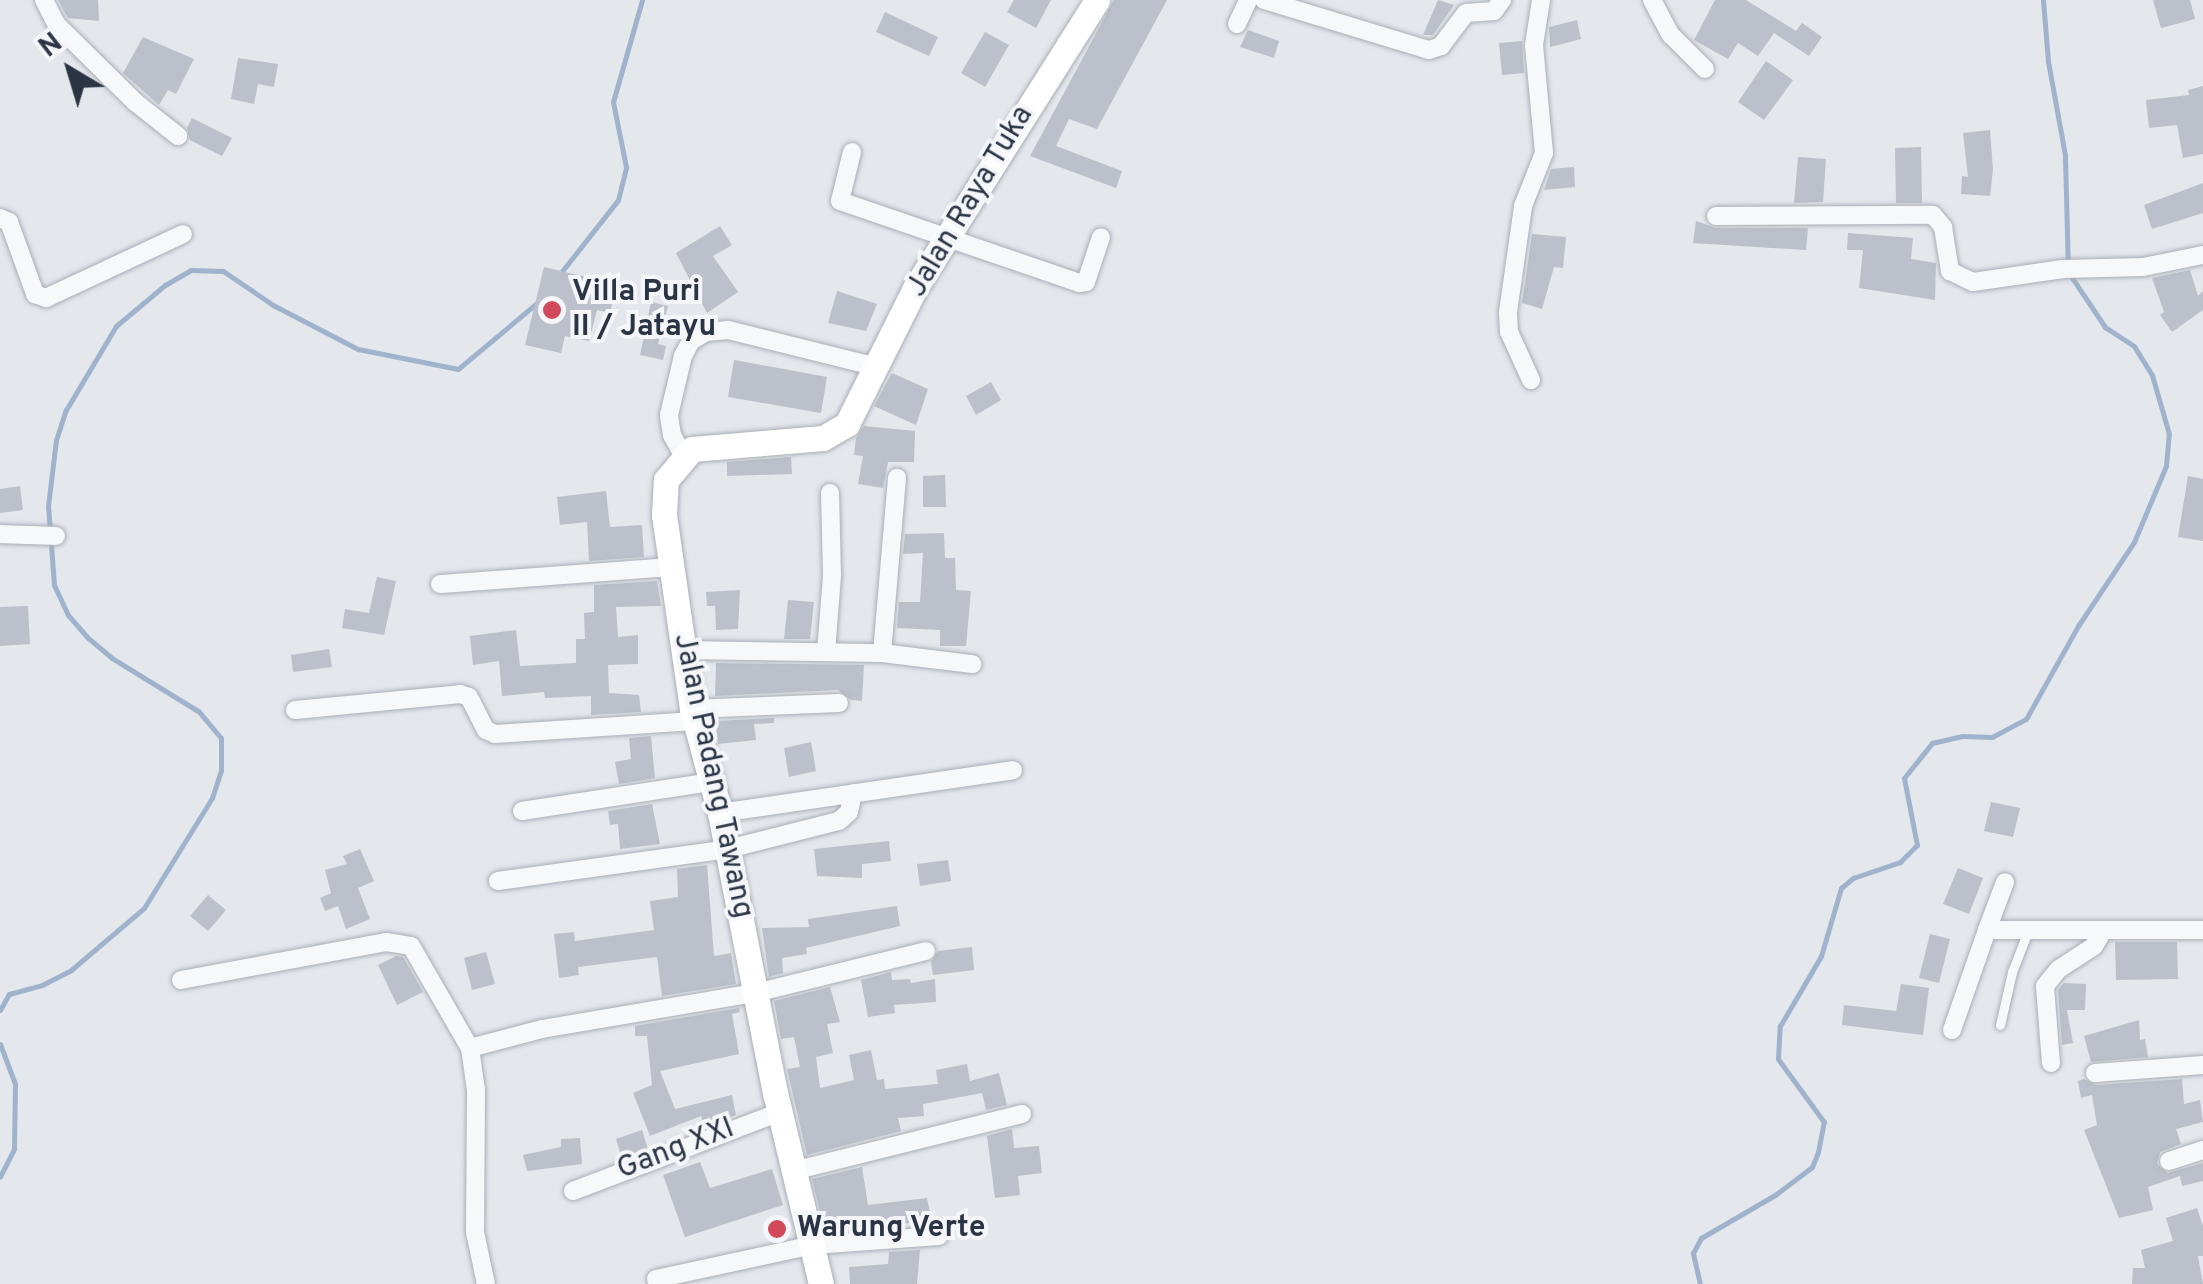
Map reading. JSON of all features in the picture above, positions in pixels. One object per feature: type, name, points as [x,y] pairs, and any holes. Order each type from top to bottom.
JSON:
[{"type":"street","points":[[44,0],[57,25],[135,102],[178,136]]},
{"type":"street","name":"Jalan Raya Tuka","points":[[683,455],[708,444],[824,438],[836,433],[857,410],[946,236],[1097,0]]},
{"type":"street","points":[[1237,24],[1248,0]]},
{"type":"street","points":[[1264,0],[1430,50],[1442,46],[1466,13],[1494,11],[1502,0]]},
{"type":"street","points":[[1531,380],[1509,332],[1508,312],[1523,206],[1544,154],[1534,45],[1541,0]]},
{"type":"street","points":[[1652,0],[1671,35],[1705,68]]},
{"type":"street","points":[[852,152],[840,201],[1079,284],[1086,282],[1101,237]]},
{"type":"street","points":[[1716,216],[1934,214],[1943,227],[1950,271],[1972,282],[2063,269],[2143,267],[2203,255]]},
{"type":"street","points":[[0,218],[9,222],[35,294],[46,298],[184,234]]},
{"type":"street","points":[[683,455],[672,435],[669,415],[683,356],[691,340],[706,332],[728,330],[878,367]]},
{"type":"street","name":"Jalan Padang Tawang","points":[[683,455],[666,480],[662,498],[683,650],[820,1284]]},
{"type":"street","points":[[882,653],[898,478]]},
{"type":"street","points":[[826,652],[833,556],[830,494]]},
{"type":"street","points":[[0,534],[56,536]]},
{"type":"street","points":[[440,584],[672,567]]},
{"type":"street","points":[[683,650],[882,653],[972,664]]},
{"type":"street","points":[[295,710],[460,694],[469,697],[486,730],[495,734],[839,704]]},
{"type":"street","points":[[720,812],[1012,770]]},
{"type":"street","points":[[522,811],[712,782]]},
{"type":"street","points":[[498,881],[728,849],[838,821],[849,812],[852,793]]},
{"type":"street","points":[[1952,1030],[2006,882]]},
{"type":"street","points":[[1987,930],[2203,930]]},
{"type":"street","points":[[2051,1063],[2045,986],[2059,968],[2094,946],[2103,930]]},
{"type":"street","points":[[181,980],[402,942],[411,946],[470,1048],[476,1090],[474,1232],[486,1284]]},
{"type":"street","points":[[470,1048],[542,1029],[755,993],[926,952]]},
{"type":"street","points":[[2095,1074],[2203,1065]]},
{"type":"street","name":"Gang XXI","points":[[573,1191],[780,1112]]},
{"type":"street","points":[[794,1170],[1022,1114]]},
{"type":"street","points":[[2169,1161],[2203,1150]]},
{"type":"street","points":[[656,1279],[813,1244],[939,1236]]},
{"type":"lane","points":[[2000,1026],[2012,972],[2028,931]]},
{"type":"building","points":[[58,0],[98,0],[99,21],[68,18]]},
{"type":"building","points":[[1014,0],[1051,0],[1036,28],[1007,12]]},
{"type":"building","points":[[1114,0],[1167,0],[1097,129],[1069,119],[1056,146],[1122,171],[1116,188],[1030,156]]},
{"type":"building","points":[[1438,0],[1454,5],[1433,35],[1423,35]]},
{"type":"building","points":[[1715,0],[1746,0],[1796,31],[1802,23],[1822,37],[1809,56],[1774,33],[1758,56],[1738,43],[1728,59],[1694,40]]},
{"type":"building","points":[[2153,0],[2190,0],[2195,19],[2161,28]]},
{"type":"building","points":[[885,12],[938,37],[929,56],[876,32]]},
{"type":"building","points":[[1577,20],[1581,39],[1550,47],[1549,27]]},
{"type":"building","points":[[1248,30],[1279,41],[1274,58],[1240,47]]},
{"type":"building","points":[[985,32],[1009,45],[985,87],[961,73]]},
{"type":"building","points":[[143,37],[194,59],[176,94],[168,90],[159,105],[123,73]]},
{"type":"building","points":[[1522,41],[1524,73],[1502,75],[1499,43]]},
{"type":"building","points":[[238,58],[278,64],[274,87],[258,84],[254,104],[231,99]]},
{"type":"building","points":[[1766,61],[1793,80],[1764,120],[1738,102]]},
{"type":"building","points":[[2203,86],[2203,154],[2183,158],[2177,125],[2149,128],[2146,100],[2189,95],[2188,90]]},
{"type":"building","points":[[192,118],[232,138],[222,156],[190,140],[187,128]]},
{"type":"building","points":[[1990,130],[1990,196],[1961,194],[1962,176],[1968,177],[1963,133]]},
{"type":"building","points":[[1921,147],[1922,203],[1896,203],[1895,148]]},
{"type":"building","points":[[1798,157],[1826,159],[1823,202],[1794,203]]},
{"type":"building","points":[[1574,167],[1575,187],[1544,190],[1551,169]]},
{"type":"building","points":[[2203,183],[2203,213],[2152,229],[2144,205]]},
{"type":"building","points":[[1696,221],[1716,228],[1808,228],[1806,250],[1693,243]]},
{"type":"building","points":[[720,226],[732,245],[713,256],[738,292],[707,313],[676,253]]},
{"type":"building","points":[[1848,233],[1913,238],[1911,259],[1936,263],[1935,300],[1859,288],[1863,250],[1847,250]]},
{"type":"building","points":[[1532,234],[1566,237],[1563,268],[1554,267],[1542,309],[1522,303]]},
{"type":"building","name":"Villa Puri II / Jatayu","points":[[544,267],[617,284],[610,313],[597,310],[589,341],[565,336],[561,353],[525,345]]},
{"type":"building","points":[[2190,270],[2198,296],[2203,291],[2203,310],[2172,332],[2160,315],[2164,312],[2152,278]]},
{"type":"building","points":[[837,291],[877,304],[866,331],[828,323]]},
{"type":"building","points":[[651,302],[668,306],[658,344],[666,346],[663,360],[640,355]]},
{"type":"building","points":[[734,360],[827,377],[821,413],[728,397]]},
{"type":"building","points":[[892,373],[928,389],[916,425],[874,406]]},
{"type":"building","points":[[991,382],[1001,400],[976,415],[966,396]]},
{"type":"building","points":[[864,426],[915,431],[914,462],[888,462],[883,488],[858,484],[863,456],[854,455],[856,438]]},
{"type":"building","points":[[791,457],[792,474],[727,476],[727,462]]},
{"type":"building","points":[[945,475],[946,507],[923,507],[923,476]]},
{"type":"building","points":[[2188,476],[2203,479],[2203,541],[2178,537]]},
{"type":"building","points":[[20,486],[23,510],[0,513],[0,489]]},
{"type":"building","points":[[606,491],[610,527],[642,525],[644,557],[589,561],[587,522],[560,525],[557,497]]},
{"type":"building","points":[[944,533],[945,558],[955,558],[956,590],[971,591],[966,646],[940,646],[940,630],[897,628],[899,602],[920,602],[923,553],[903,554],[905,534]]},
{"type":"building","points":[[377,577],[396,581],[384,635],[342,628],[345,609],[369,613]]},
{"type":"building","points":[[657,581],[661,606],[616,607],[618,637],[638,635],[638,664],[608,665],[609,693],[639,695],[641,712],[591,715],[591,696],[545,698],[544,692],[502,696],[499,661],[473,665],[470,636],[516,630],[520,666],[576,663],[576,639],[585,639],[584,613],[594,612],[594,585]]},
{"type":"building","points":[[740,590],[738,629],[716,630],[715,606],[707,606],[706,592]]},
{"type":"building","points":[[788,600],[814,602],[810,639],[784,639]]},
{"type":"building","points":[[28,606],[30,644],[0,646],[0,607]]},
{"type":"building","points":[[329,649],[332,667],[293,672],[291,655]]},
{"type":"building","points":[[716,663],[864,665],[862,701],[851,700],[838,690],[715,696]]},
{"type":"building","points":[[774,718],[774,723],[754,724],[756,740],[718,744],[716,721]]},
{"type":"building","points":[[651,736],[655,778],[619,784],[615,762],[631,759],[629,738]]},
{"type":"building","points":[[811,742],[816,771],[789,777],[784,748]]},
{"type":"building","points":[[1991,802],[2020,808],[2013,837],[1984,831]]},
{"type":"building","points":[[652,804],[660,844],[620,849],[618,824],[610,825],[608,811]]},
{"type":"building","points":[[889,841],[891,861],[862,864],[862,878],[817,876],[814,849]]},
{"type":"building","points":[[360,849],[374,881],[358,888],[370,919],[346,929],[338,906],[325,911],[320,898],[331,893],[325,870],[347,864],[343,856]]},
{"type":"building","points":[[948,860],[951,881],[920,886],[917,864]]},
{"type":"building","points":[[707,865],[714,956],[731,953],[736,984],[662,996],[657,957],[578,967],[579,975],[559,978],[554,934],[574,932],[575,941],[654,930],[650,901],[678,897],[677,869]]},
{"type":"building","points":[[1958,868],[1983,878],[1969,914],[1943,904]]},
{"type":"building","points":[[208,895],[226,910],[208,931],[190,916]]},
{"type":"building","points":[[897,906],[900,926],[806,948],[807,954],[782,958],[783,973],[769,977],[762,928],[809,927],[808,919]]},
{"type":"building","points":[[1930,934],[1950,939],[1939,983],[1919,978]]},
{"type":"building","points":[[2115,942],[2177,942],[2178,979],[2116,980]]},
{"type":"building","points":[[972,947],[974,970],[933,975],[931,962],[938,951]]},
{"type":"building","points":[[486,952],[495,984],[472,990],[464,958]]},
{"type":"building","points":[[396,956],[403,957],[423,992],[397,1005],[378,965]]},
{"type":"building","points":[[891,972],[892,980],[910,979],[911,983],[935,979],[936,1002],[894,1005],[895,1013],[868,1017],[861,980]]},
{"type":"building","points":[[2064,983],[2086,984],[2085,1010],[2067,1010],[2073,1043],[2062,1045],[2058,990]]},
{"type":"building","points":[[1901,984],[1929,988],[1923,1035],[1842,1025],[1844,1005],[1896,1011]]},
{"type":"building","points":[[830,987],[840,1022],[827,1024],[833,1053],[816,1057],[820,1088],[854,1080],[849,1055],[871,1050],[877,1080],[884,1079],[885,1089],[938,1084],[936,1070],[967,1064],[970,1081],[999,1073],[1007,1105],[986,1110],[982,1093],[923,1104],[924,1116],[898,1118],[901,1131],[807,1155],[787,1069],[800,1067],[794,1037],[781,1039],[774,1001]]},
{"type":"building","points":[[739,1008],[740,1012],[732,1014],[739,1054],[660,1071],[675,1109],[732,1095],[736,1115],[704,1127],[701,1116],[650,1136],[633,1093],[652,1085],[647,1036],[635,1036],[635,1026]]},
{"type":"building","points":[[2139,1020],[2140,1040],[2145,1039],[2148,1057],[2091,1062],[2084,1036]]},
{"type":"building","points":[[2084,1079],[2096,1085],[2182,1079],[2184,1104],[2200,1100],[2203,1122],[2176,1129],[2181,1144],[2160,1152],[2157,1164],[2167,1173],[2203,1163],[2203,1181],[2182,1186],[2180,1176],[2148,1187],[2153,1210],[2119,1218],[2084,1130],[2097,1125],[2092,1095],[2081,1098],[2078,1081]]},
{"type":"building","points":[[1012,1129],[1014,1148],[1039,1146],[1042,1173],[1018,1176],[1020,1195],[995,1198],[987,1136]]},
{"type":"building","points":[[642,1130],[648,1149],[622,1159],[616,1139]]},
{"type":"building","points":[[580,1138],[582,1164],[527,1171],[523,1155],[561,1147],[561,1139]]},
{"type":"building","points":[[700,1162],[710,1188],[772,1169],[783,1205],[685,1237],[663,1175]]},
{"type":"building","points":[[862,1167],[868,1205],[927,1198],[932,1222],[824,1228],[812,1179]]},
{"type":"building","points":[[2197,1208],[2203,1226],[2203,1256],[2198,1256],[2203,1284],[2132,1284],[2133,1268],[2145,1268],[2141,1250],[2173,1241],[2166,1218]]},
{"type":"building","points":[[920,1250],[917,1284],[850,1284],[849,1267],[888,1264],[889,1252]]},
{"type":"waterway","points":[[559,275],[618,200],[626,167],[613,102],[642,0]]},
{"type":"waterway","points":[[1700,1284],[1693,1253],[1701,1238],[1775,1195],[1812,1167],[1818,1152],[1824,1122],[1778,1059],[1780,1026],[1821,956],[1841,888],[1853,878],[1900,862],[1917,845],[1904,778],[1932,743],[1962,736],[1992,737],[2026,719],[2078,626],[2134,542],[2166,466],[2169,434],[2152,375],[2134,346],[2105,327],[2068,272],[2065,155],[2048,61],[2043,0]]},
{"type":"waterway","points":[[0,1010],[9,994],[42,985],[71,970],[144,908],[212,798],[221,770],[221,738],[198,711],[112,658],[88,638],[68,615],[54,585],[48,506],[56,440],[66,410],[116,326],[165,285],[191,270],[223,271],[273,305],[358,349],[458,369],[537,303]]},
{"type":"waterway","points":[[0,1044],[15,1084],[14,1149],[0,1177]]},
{"type":"place","name":"Villa Puri II / Jatayu","points":[[552,310]]},
{"type":"place","name":"Warung Verte","points":[[777,1229]]}]
